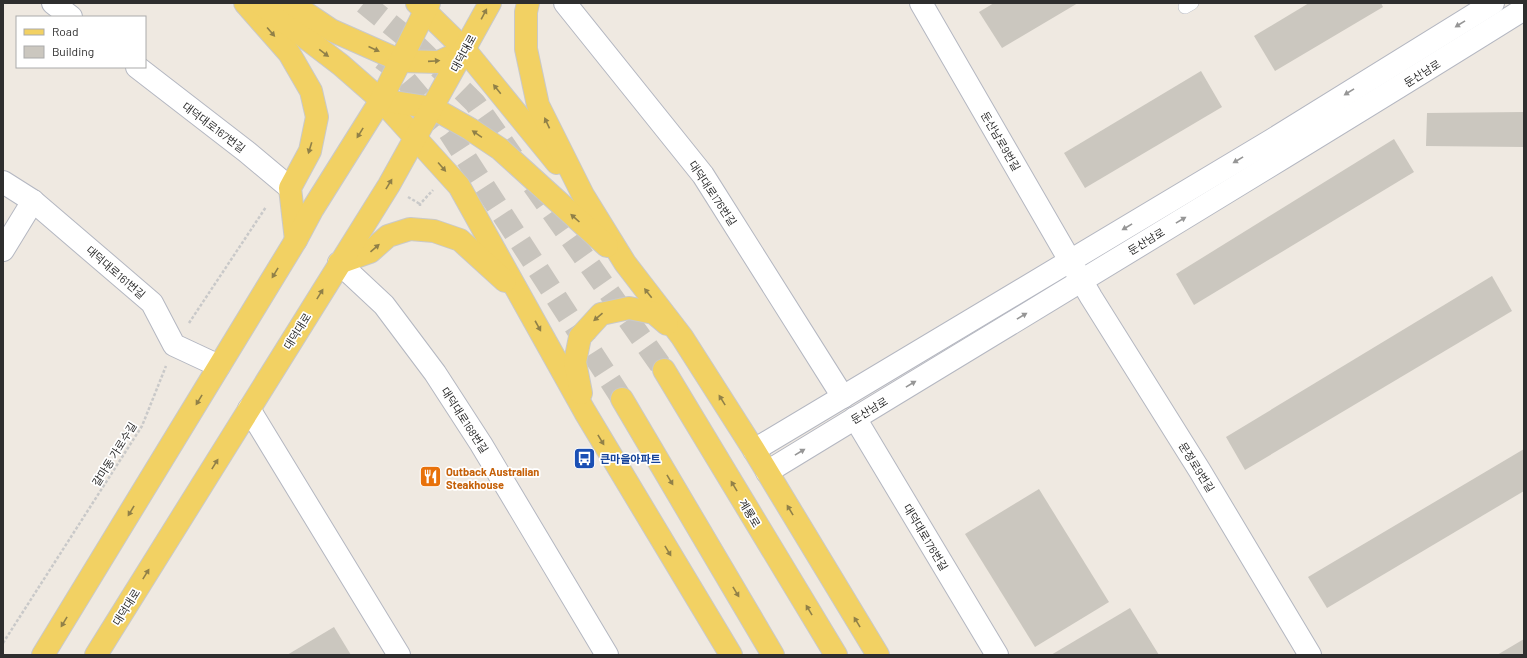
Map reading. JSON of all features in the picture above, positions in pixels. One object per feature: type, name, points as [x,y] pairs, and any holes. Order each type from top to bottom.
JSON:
[{"type":"main road","points":[[245,3],[289,53],[311,91],[317,117],[310,150],[290,188],[296,240]]},
{"type":"main road","points":[[260,3],[341,65],[381,100],[458,186],[522,297],[584,412],[731,655]]},
{"type":"main road","points":[[291,3],[331,30],[401,61],[439,62],[465,50]]},
{"type":"main road","name":"대덕대로","points":[[96,655],[416,138],[490,3]]},
{"type":"main road","points":[[528,3],[526,12],[526,49],[536,98],[583,195],[625,263],[682,336],[754,450],[878,655]]},
{"type":"main road","points":[[43,655],[296,240],[312,210],[381,100],[401,61],[424,5],[465,50],[583,195]]},
{"type":"main road","points":[[381,100],[433,108],[470,129],[500,149],[625,263]]},
{"type":"main road","points":[[339,263],[370,252],[388,236],[410,229],[434,231],[460,240],[522,297]]},
{"type":"main road","points":[[584,412],[575,362],[580,337],[601,314],[629,308],[654,313],[682,336]]},
{"type":"main road","name":"계룡로","points":[[664,370],[836,655]]},
{"type":"main road","points":[[622,399],[773,655]]},
{"type":"street","points":[[53,3],[70,16]]},
{"type":"street","name":"대덕대로176번길","points":[[565,3],[703,175],[843,397]]},
{"type":"street","name":"둔산남로9번길","points":[[921,3],[1081,280]]},
{"type":"street","name":"둔산남로","points":[[754,450],[1265,144],[1493,3]]},
{"type":"street","name":"둔산남로","points":[[767,472],[1081,280],[1284,159],[1524,9]]},
{"type":"street","name":"대덕대로167번길","points":[[138,68],[247,152],[290,188]]},
{"type":"street","name":"대덕대로161번길","points":[[3,182],[33,201],[152,303],[174,345]]},
{"type":"street","points":[[3,250],[33,201]]},
{"type":"street","name":"대덕대로168번길","points":[[339,263],[384,305],[435,373],[481,444],[607,655]]},
{"type":"street","name":"문정로9번길","points":[[1081,280],[1200,471],[1310,655]]},
{"type":"street","points":[[174,345],[219,366]]},
{"type":"street","points":[[249,409],[399,655]]},
{"type":"street","name":"대덕대로176번길","points":[[855,418],[997,655]]},
{"type":"path","points":[[420,204],[435,188]]},
{"type":"path","name":"갈마동 가로수길","points":[[3,643],[142,426],[174,345],[266,207]]},
{"type":"building","points":[[994,3],[1078,3],[1002,48],[979,12]]},
{"type":"building","points":[[1309,3],[1381,3],[1383,7],[1275,71],[1254,36]]},
{"type":"building","points":[[1201,71],[1222,107],[1085,188],[1064,153]]},
{"type":"building","points":[[1524,112],[1524,147],[1426,146],[1427,113]]},
{"type":"building","points":[[1394,139],[1414,172],[1194,305],[1176,274]]},
{"type":"building","points":[[1492,276],[1512,311],[1245,470],[1226,437]]},
{"type":"building","points":[[1524,449],[1524,491],[1327,608],[1308,577]]},
{"type":"building","points":[[1039,489],[1109,602],[1035,647],[965,534]]},
{"type":"building","points":[[1130,608],[1159,655],[1051,655]]},
{"type":"building","points":[[334,627],[351,655],[287,655]]},
{"type":"building","points":[[1524,639],[1524,655],[1497,655]]},
{"type":"tunnel","points":[[364,3],[417,46],[475,103],[513,157]]},
{"type":"tunnel","points":[[382,59],[398,71],[449,132],[622,399]]},
{"type":"tunnel","points":[[533,185],[664,370]]},
{"type":"place","name":"큰마을아파트","points":[[585,458]]},
{"type":"place","name":"Outback Australian Steakhouse","points":[[431,477]]}]
